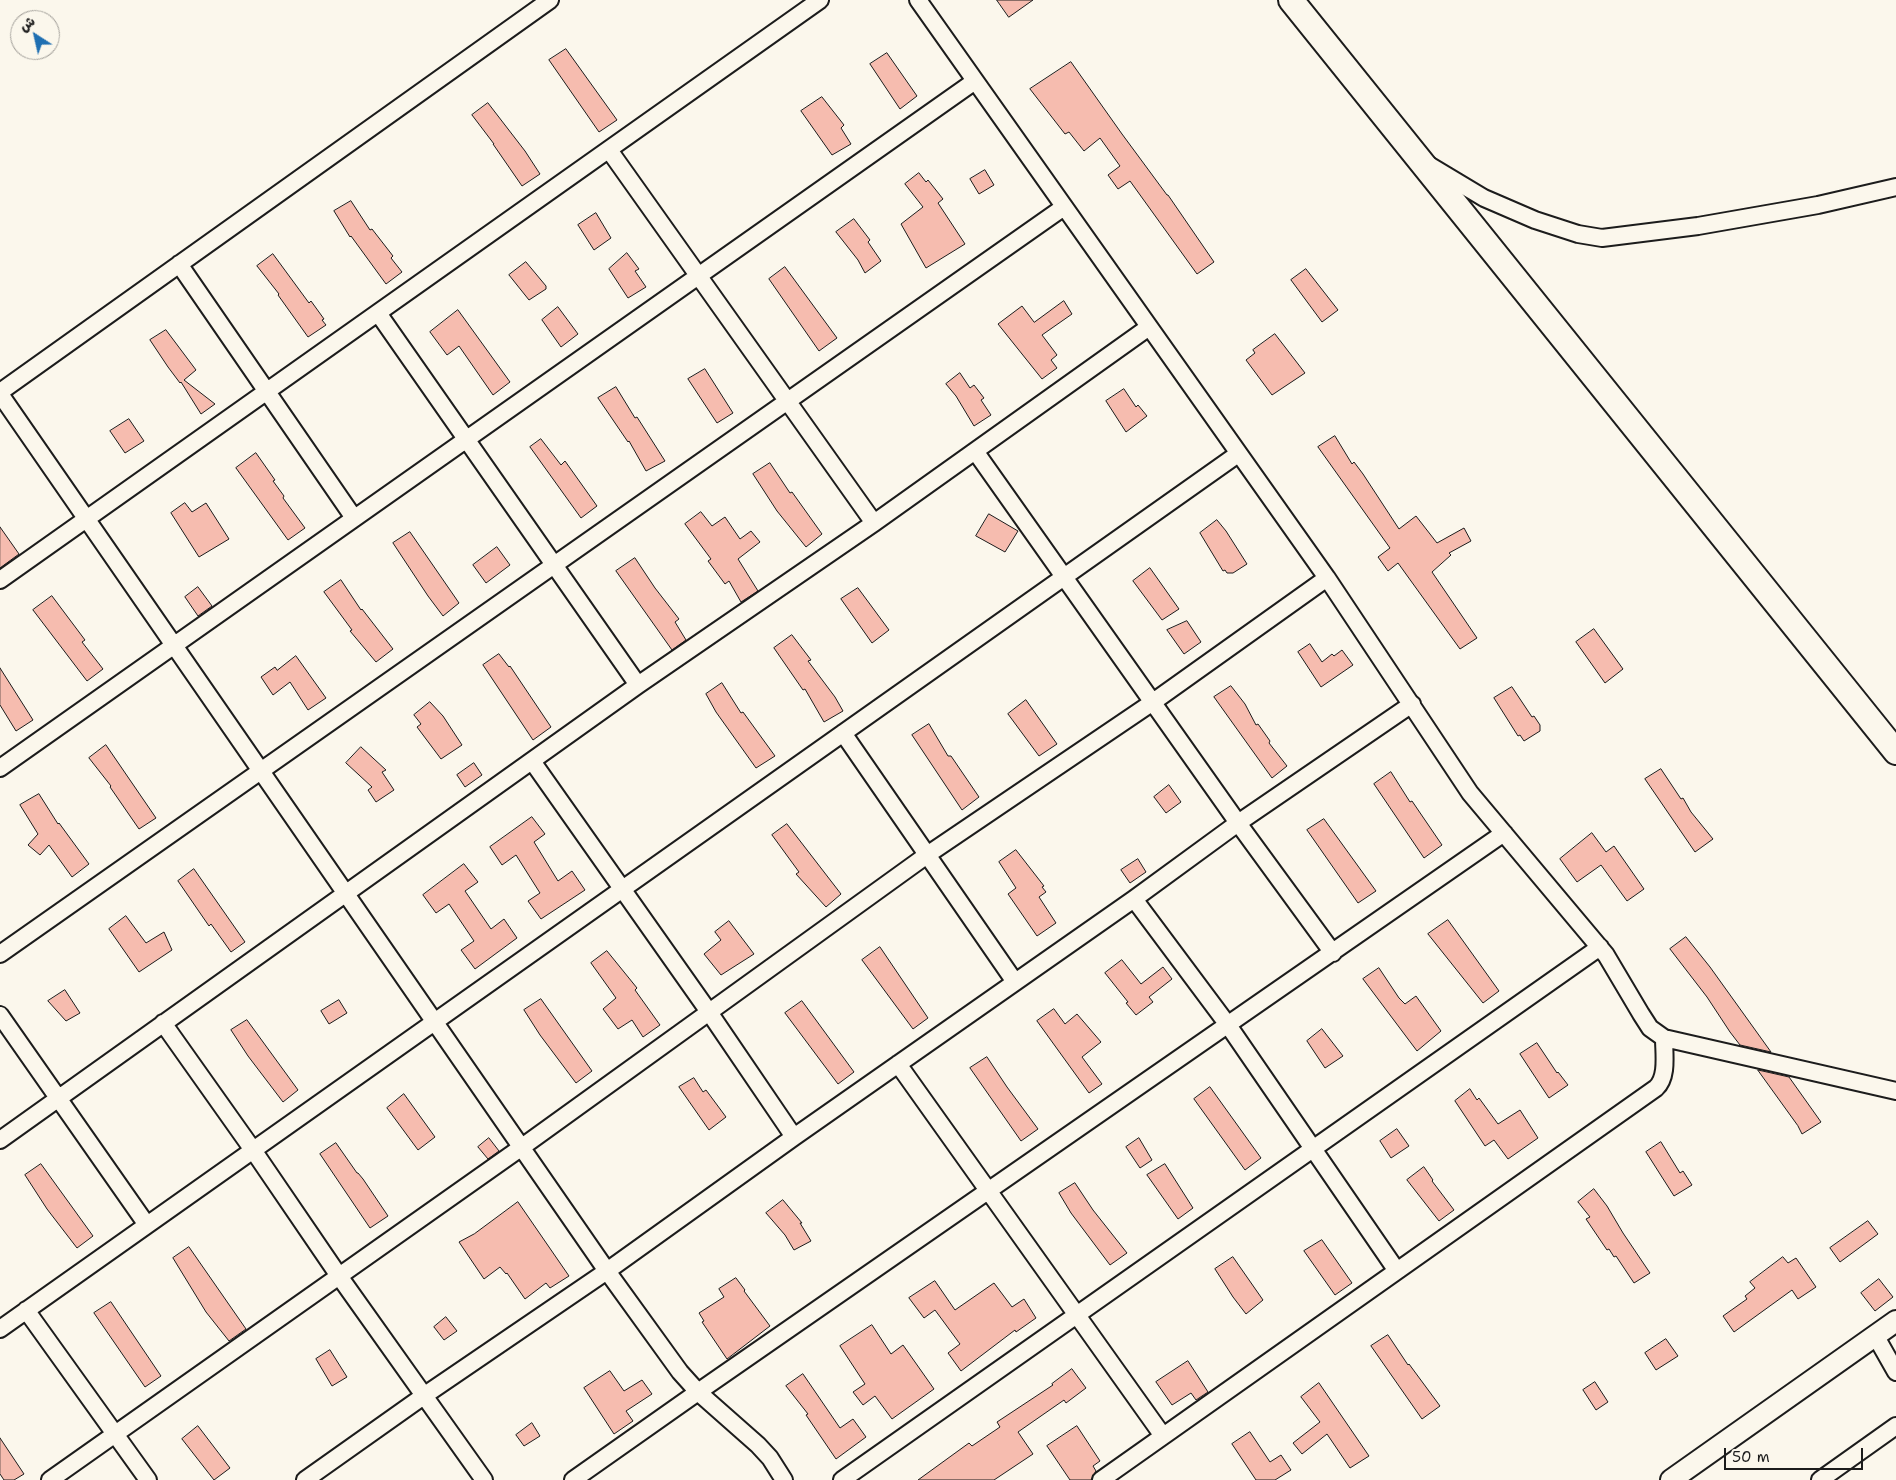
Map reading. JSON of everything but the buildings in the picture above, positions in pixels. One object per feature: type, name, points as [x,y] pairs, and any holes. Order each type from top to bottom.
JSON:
[{"type":"main road","points":[[1291,0],[1896,752]]},
{"type":"street","points":[[550,0],[0,393],[607,1271],[680,1372],[698,1392],[758,1445],[770,1458],[784,1480]]},
{"type":"street","points":[[0,580],[820,0]]},
{"type":"street","points":[[918,0],[1327,578],[1470,793],[1600,947],[1650,1028],[1664,1038],[1896,1091]]},
{"type":"street","points":[[0,768],[975,81]]},
{"type":"street","points":[[609,150],[874,523]]},
{"type":"street","points":[[1418,158],[1484,198],[1578,234],[1602,238],[1698,226],[1818,205],[1896,187]]},
{"type":"street","points":[[0,954],[1064,207]]},
{"type":"street","points":[[179,264],[354,518]]},
{"type":"street","points":[[378,313],[638,685]]},
{"type":"street","points":[[0,1140],[638,685],[874,523],[1149,327]]},
{"type":"street","points":[[975,451],[1238,823],[1334,953]]},
{"type":"street","points":[[0,1329],[1238,454]]},
{"type":"street","points":[[50,1480],[522,1147],[927,855],[1152,702],[1327,578]]},
{"type":"street","points":[[305,1480],[425,1395],[607,1271],[794,1137],[1134,899],[1238,823],[1412,704]]},
{"type":"street","points":[[843,733],[1015,982]]},
{"type":"street","points":[[532,761],[709,1012],[794,1137]]},
{"type":"street","points":[[573,1480],[1504,834]]},
{"type":"street","points":[[1134,899],[1228,1026],[1397,1270]]},
{"type":"street","points":[[842,1480],[1600,947]]},
{"type":"street","points":[[0,1015],[147,1225]]},
{"type":"street","points":[[163,1023],[484,1480]]},
{"type":"street","points":[[1101,1480],[1660,1084],[1664,1074],[1664,1038]]},
{"type":"street","points":[[898,1064],[1163,1436]]},
{"type":"street","points":[[26,1310],[148,1480]]},
{"type":"street","points":[[1671,1480],[1896,1321]]},
{"type":"street","points":[[1875,1335],[1896,1372]]},
{"type":"street","points":[[1820,1480],[1896,1426]]}]
